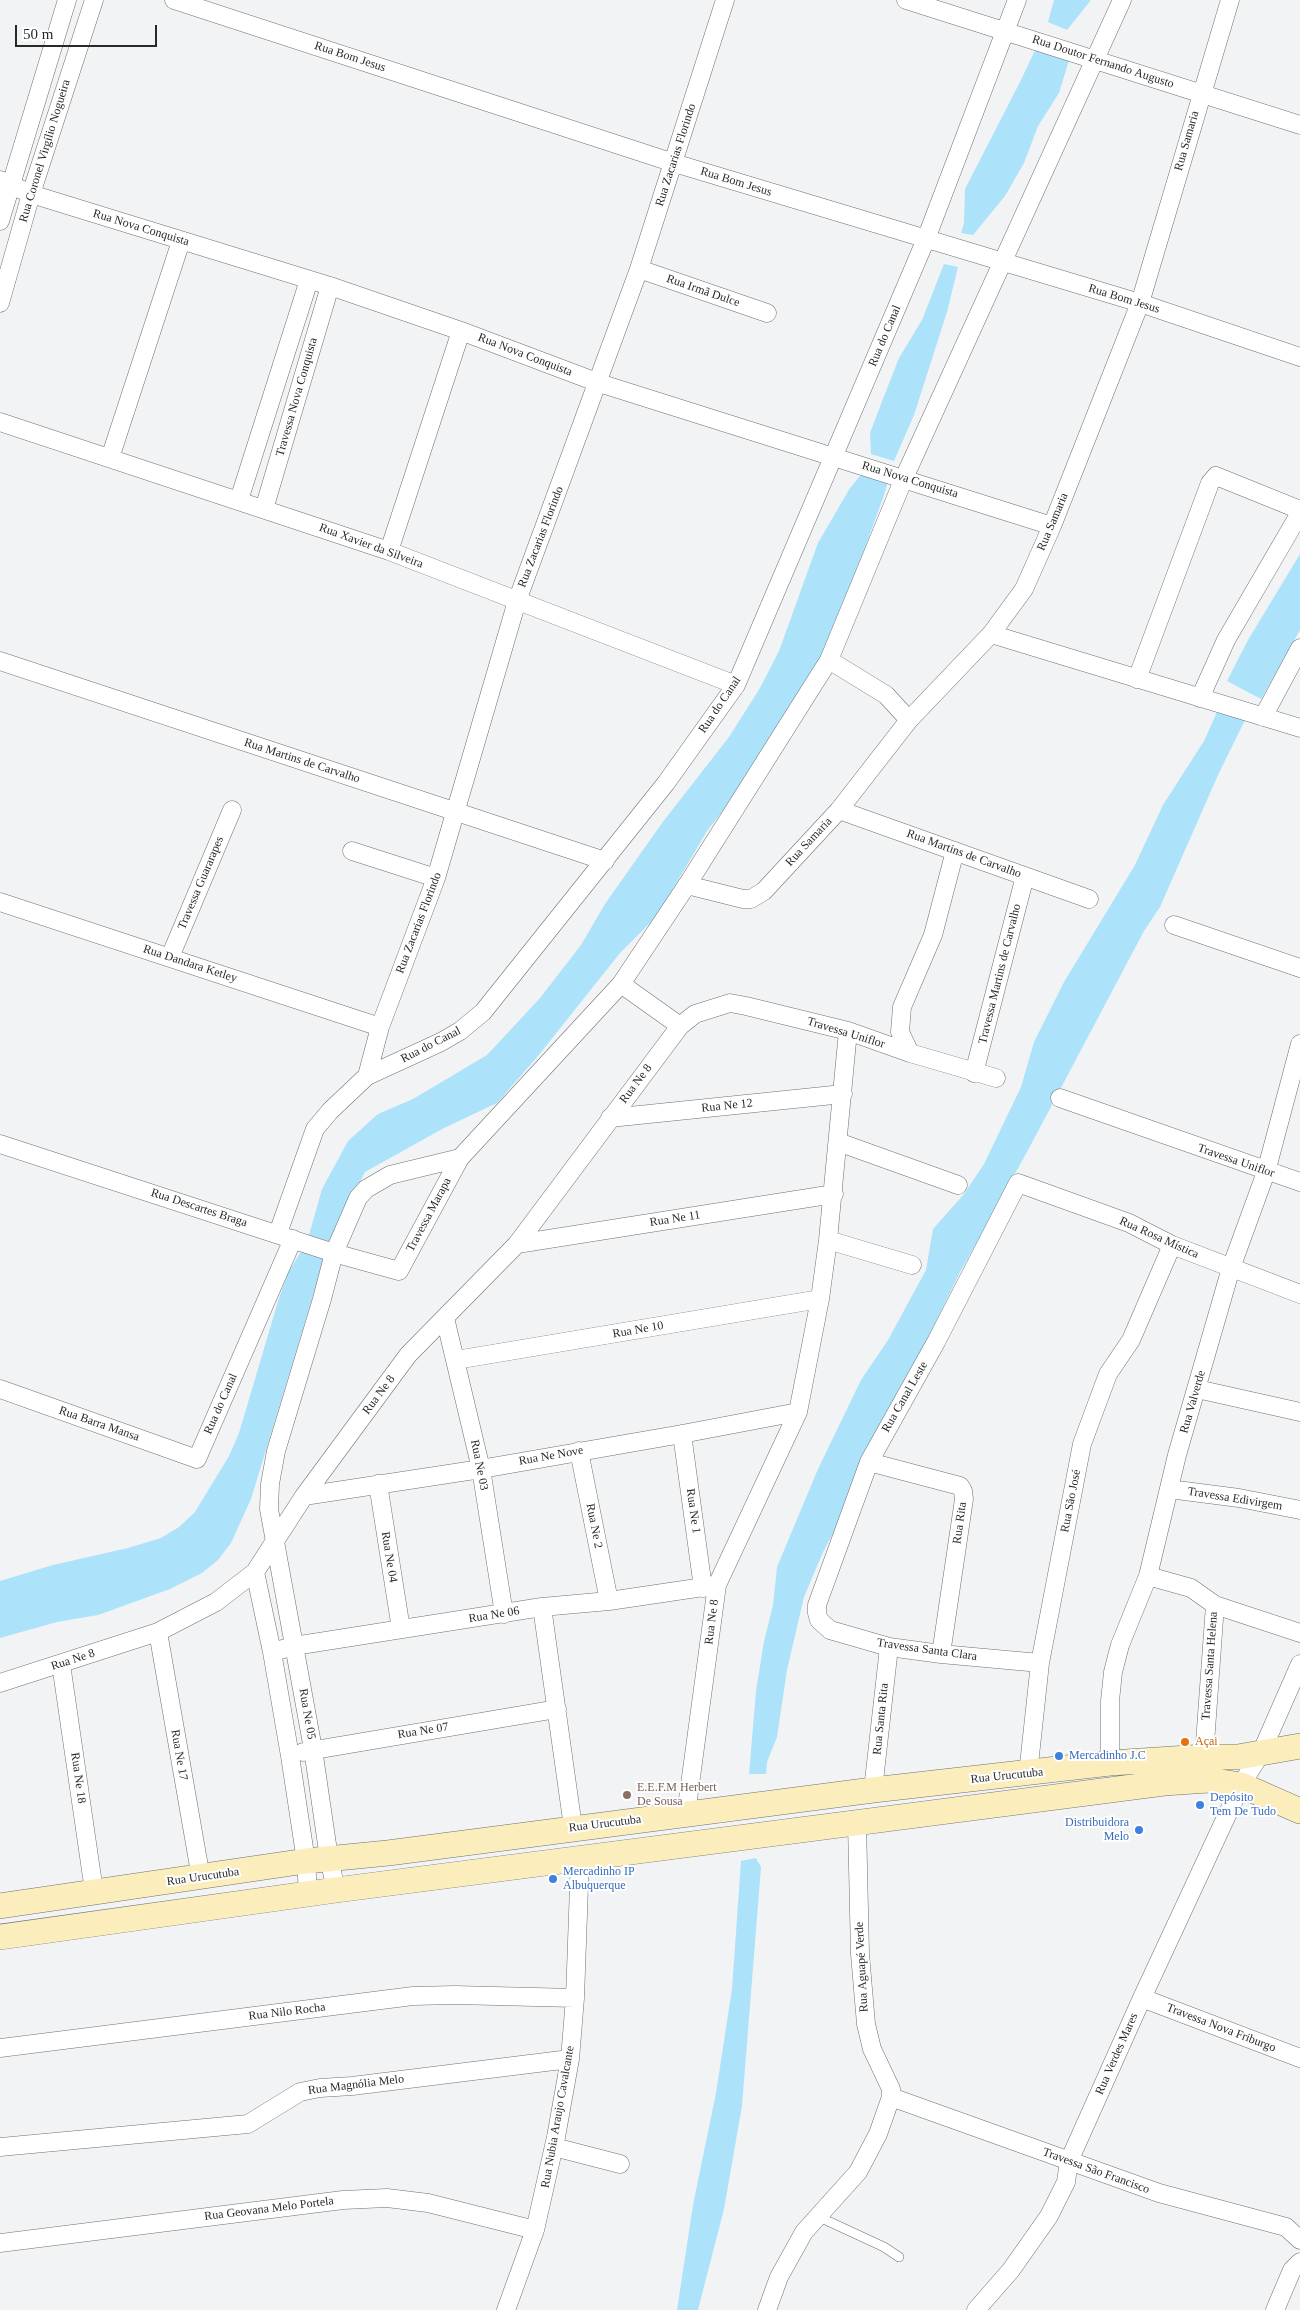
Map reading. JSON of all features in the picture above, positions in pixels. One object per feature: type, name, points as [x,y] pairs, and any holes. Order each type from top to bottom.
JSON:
[{"type":"street","name":"Rua Coronel Virgílio Nogueira","points":[[0,221],[6,182],[67,0]]},
{"type":"street","name":"Rua Coronel Virgílio Nogueira","points":[[0,303],[31,194],[94,0]]},
{"type":"street","name":"Rua Bom Jesus","points":[[174,0],[674,163],[1140,303],[1300,357]]},
{"type":"street","name":"Rua Zacarias Florindo","points":[[367,1076],[380,1026],[436,878],[457,812],[517,601],[599,383],[639,269],[725,0]]},
{"type":"street","name":"Rua Doutor Fernando Augusto","points":[[906,0],[1300,125]]},
{"type":"street","name":"Rua do Canal","points":[[197,1459],[286,1236],[315,1129],[342,1099],[367,1076],[448,1038],[460,1031],[483,1012],[666,783],[736,685],[926,239],[1017,0]]},
{"type":"street","name":"Travessa Marapa","points":[[399,1271],[460,1158],[621,984],[688,885],[829,660],[904,478],[1122,0]]},
{"type":"street","name":"Rua Samaria","points":[[688,885],[743,899],[757,896],[839,810],[909,720],[991,634],[1024,589],[1052,526],[1140,303],[1230,0]]},
{"type":"street","name":"Rua Nova Conquista","points":[[6,182],[31,194],[330,286],[461,331],[599,383],[1052,526]]},
{"type":"street","points":[[110,458],[181,241]]},
{"type":"street","name":"Rua Irmã Dulce","points":[[639,269],[767,313]]},
{"type":"street","points":[[239,500],[309,280]]},
{"type":"street","name":"Travessa Nova Conquista","points":[[264,509],[330,286]]},
{"type":"street","points":[[389,551],[461,331]]},
{"type":"street","points":[[274,390],[296,398]]},
{"type":"street","name":"Rua Xavier da Silveira","points":[[0,422],[389,551],[736,685]]},
{"type":"street","points":[[1137,678],[1210,484],[1216,476],[1300,512],[1226,640],[1200,698]]},
{"type":"street","points":[[991,634],[1300,728]]},
{"type":"street","points":[[1263,717],[1300,648]]},
{"type":"street","points":[[829,660],[886,695],[909,720]]},
{"type":"street","name":"Rua Martins de Carvalho","points":[[0,661],[605,861]]},
{"type":"street","name":"Travessa Guararapes","points":[[170,957],[232,810]]},
{"type":"street","name":"Rua Martins de Carvalho","points":[[839,810],[1089,899]]},
{"type":"street","points":[[352,851],[436,878]]},
{"type":"street","points":[[910,1053],[900,1032],[902,1007],[933,935],[955,851]]},
{"type":"street","name":"Travessa Martins de Carvalho","points":[[974,1072],[1025,876]]},
{"type":"street","name":"Rua Dandara Ketley","points":[[0,902],[380,1026]]},
{"type":"street","points":[[1174,925],[1300,968]]},
{"type":"street","points":[[621,984],[680,1026]]},
{"type":"street","name":"Travessa Uniflor","points":[[695,1014],[730,1003],[848,1031],[910,1053],[996,1078]]},
{"type":"street","name":"Rua Ne 8","points":[[0,1683],[158,1632],[216,1602],[255,1572],[304,1496],[408,1355],[517,1244],[680,1026],[695,1014]]},
{"type":"street","name":"Rua Ne 8","points":[[686,1814],[710,1586],[798,1412],[820,1299],[828,1240],[834,1194],[848,1031]]},
{"type":"street","name":"Rua Valverde","points":[[1110,1764],[1110,1701],[1113,1672],[1129,1618],[1148,1576],[1169,1489],[1231,1268],[1266,1172],[1300,1044]]},
{"type":"street","name":"Rua Ne 12","points":[[610,1118],[843,1094]]},
{"type":"street","name":"Travessa Uniflor","points":[[1060,1098],[1266,1172],[1300,1182]]},
{"type":"street","points":[[838,1142],[958,1185]]},
{"type":"street","name":"Rua Descartes Braga","points":[[0,1144],[334,1253],[399,1271]]},
{"type":"street","name":"Rua Ne 05","points":[[308,1893],[318,1860],[313,1749],[269,1509],[270,1484],[276,1451],[334,1253],[358,1198],[366,1188],[390,1175],[460,1158]]},
{"type":"street","name":"Rua Rosa Mística","points":[[1018,1183],[1128,1223],[1172,1245],[1300,1294]]},
{"type":"street","name":"Rua Canal Leste","points":[[818,1620],[817,1605],[869,1462],[936,1342],[1018,1183]]},
{"type":"street","name":"Rua Ne 11","points":[[517,1244],[834,1194]]},
{"type":"street","points":[[828,1240],[912,1266]]},
{"type":"street","name":"Rua São José","points":[[1028,1774],[1040,1663],[1082,1444],[1108,1374],[1131,1340],[1172,1245]]},
{"type":"street","name":"Rua Ne 10","points":[[456,1360],[820,1299]]},
{"type":"street","name":"Rua Ne 03","points":[[445,1318],[481,1469],[504,1614]]},
{"type":"street","name":"Rua Barra Mansa","points":[[0,1389],[197,1459]]},
{"type":"street","points":[[1197,1389],[1300,1412]]},
{"type":"street","name":"Rua Ne Nove","points":[[304,1496],[481,1469],[798,1412]]},
{"type":"street","name":"Rua Ne 1","points":[[682,1434],[710,1586]]},
{"type":"street","name":"Rua Ne 2","points":[[579,1451],[609,1600]]},
{"type":"street","name":"Rua Rita","points":[[869,1462],[960,1486],[963,1490],[964,1499],[941,1654]]},
{"type":"street","name":"Rua Ne 04","points":[[378,1484],[401,1629]]},
{"type":"street","name":"Travessa Edivirgem","points":[[1169,1489],[1239,1498],[1300,1510]]},
{"type":"street","name":"Rua Ne 05","points":[[255,1572],[272,1652],[290,1756],[318,1860],[336,1890]]},
{"type":"street","points":[[1148,1576],[1191,1588],[1215,1605],[1300,1633]]},
{"type":"street","name":"Rua Ne 06","points":[[272,1652],[294,1646],[542,1607],[710,1586]]},
{"type":"street","name":"Travessa Santa Helena","points":[[1204,1757],[1215,1605]]},
{"type":"street","points":[[542,1607],[573,1828]]},
{"type":"street","name":"Travessa Santa Clara","points":[[818,1620],[830,1630],[889,1648],[1040,1663]]},
{"type":"street","name":"Rua Ne 17","points":[[158,1632],[201,1878]]},
{"type":"street","name":"Rua Santa Rita","points":[[873,1790],[889,1648]]},
{"type":"street","name":"Rua Ne 18","points":[[61,1664],[94,1892]]},
{"type":"street","points":[[1260,1753],[1300,1664]]},
{"type":"street","name":"Rua Ne 07","points":[[290,1756],[313,1749],[557,1709]]},
{"type":"street","name":"Rua Urucutuba","points":[[0,1906],[318,1860],[388,1853],[873,1790],[1110,1764],[1204,1757],[1238,1757],[1300,1746]]},
{"type":"street","name":"Rua Verdes Mares","points":[[976,2310],[1011,2270],[1049,2216],[1066,2182],[1069,2161],[1142,1998],[1241,1785],[1260,1753]]},
{"type":"street","points":[[0,1937],[308,1893],[1164,1783],[1208,1780],[1241,1785],[1300,1811]]},
{"type":"street","name":"Rua Aguapé Verde","points":[[856,1823],[864,2014],[872,2049],[887,2078],[891,2089],[891,2097]]},
{"type":"street","name":"Rua Nubia Araujo Cavalcante","points":[[506,2310],[536,2230],[570,2059],[575,1998],[580,1858]]},
{"type":"street","name":"Rua Nilo Rocha","points":[[0,2048],[413,1996],[455,1995],[575,1998]]},
{"type":"street","name":"Travessa Nova Friburgo","points":[[1142,1998],[1300,2058]]},
{"type":"street","name":"Rua Magnólia Melo","points":[[0,2147],[248,2124],[300,2092],[320,2088],[352,2086],[570,2059]]},
{"type":"street","points":[[767,2310],[779,2277],[804,2232],[858,2172],[878,2134],[891,2097]]},
{"type":"street","name":"Travessa São Francisco","points":[[891,2097],[1159,2193],[1286,2227],[1300,2240]]},
{"type":"street","points":[[554,2147],[620,2164]]},
{"type":"street","name":"Rua Geovana Melo Portela","points":[[0,2243],[334,2201],[387,2198],[428,2202],[536,2230]]},
{"type":"street","points":[[1275,2310],[1292,2270],[1300,2262]]},
{"type":"lane","points":[[817,2216],[884,2247],[899,2257]]},
{"type":"water","points":[[1054,0],[1091,0],[1067,30],[1048,22]]},
{"type":"water","points":[[1037,46],[1070,57],[1059,93],[1038,126],[1024,163],[1005,196],[973,235],[961,233],[964,223],[965,189]]},
{"type":"water","points":[[944,264],[958,267],[947,312],[914,415],[894,461],[871,454],[870,433],[881,404],[899,358],[922,320]]},
{"type":"water","points":[[865,470],[889,478],[850,589],[804,699],[771,735],[737,793],[707,831],[657,916],[620,953],[538,1056],[497,1103],[444,1128],[365,1172],[345,1211],[332,1243],[309,1235],[322,1189],[348,1141],[378,1114],[413,1099],[487,1055],[540,998],[581,945],[605,904],[662,823],[729,737],[760,688],[779,651],[818,543],[850,488]]},
{"type":"water","points":[[1300,554],[1300,630],[1261,699],[1227,681],[1248,640]]},
{"type":"water","points":[[1217,712],[1246,718],[1218,775],[1160,907],[1144,931],[1027,1152],[959,1274],[847,1507],[823,1552],[804,1597],[787,1670],[777,1737],[767,1762],[766,1774],[749,1774],[756,1691],[764,1641],[773,1605],[777,1567],[818,1469],[861,1380],[888,1340],[926,1270],[933,1229],[964,1194],[984,1164],[1021,1087],[1034,1042],[1064,982],[1135,865],[1163,805],[1204,741]]},
{"type":"water","points":[[302,1250],[324,1257],[319,1276],[251,1499],[231,1543],[218,1560],[202,1573],[170,1589],[98,1615],[57,1622],[0,1638],[0,1581],[53,1565],[128,1548],[161,1538],[179,1527],[195,1512],[229,1456],[239,1433],[279,1298],[289,1271]]},
{"type":"water","points":[[756,1858],[761,1867],[742,2106],[724,2209],[698,2310],[677,2310],[693,2205],[716,2093],[732,1989],[741,1861]]},
{"type":"place","name":"Açai","points":[[1185,1742]]},
{"type":"place","name":"Mercadinho J.C","points":[[1059,1756]]},
{"type":"place","name":"E.E.F.M Herbert De Sousa","points":[[627,1795]]},
{"type":"place","name":"Depósito Tem De Tudo","points":[[1200,1805]]},
{"type":"place","name":"Distribuidora Melo","points":[[1139,1830]]},
{"type":"place","name":"Mercadinho IP Albuquerque","points":[[553,1879]]}]
